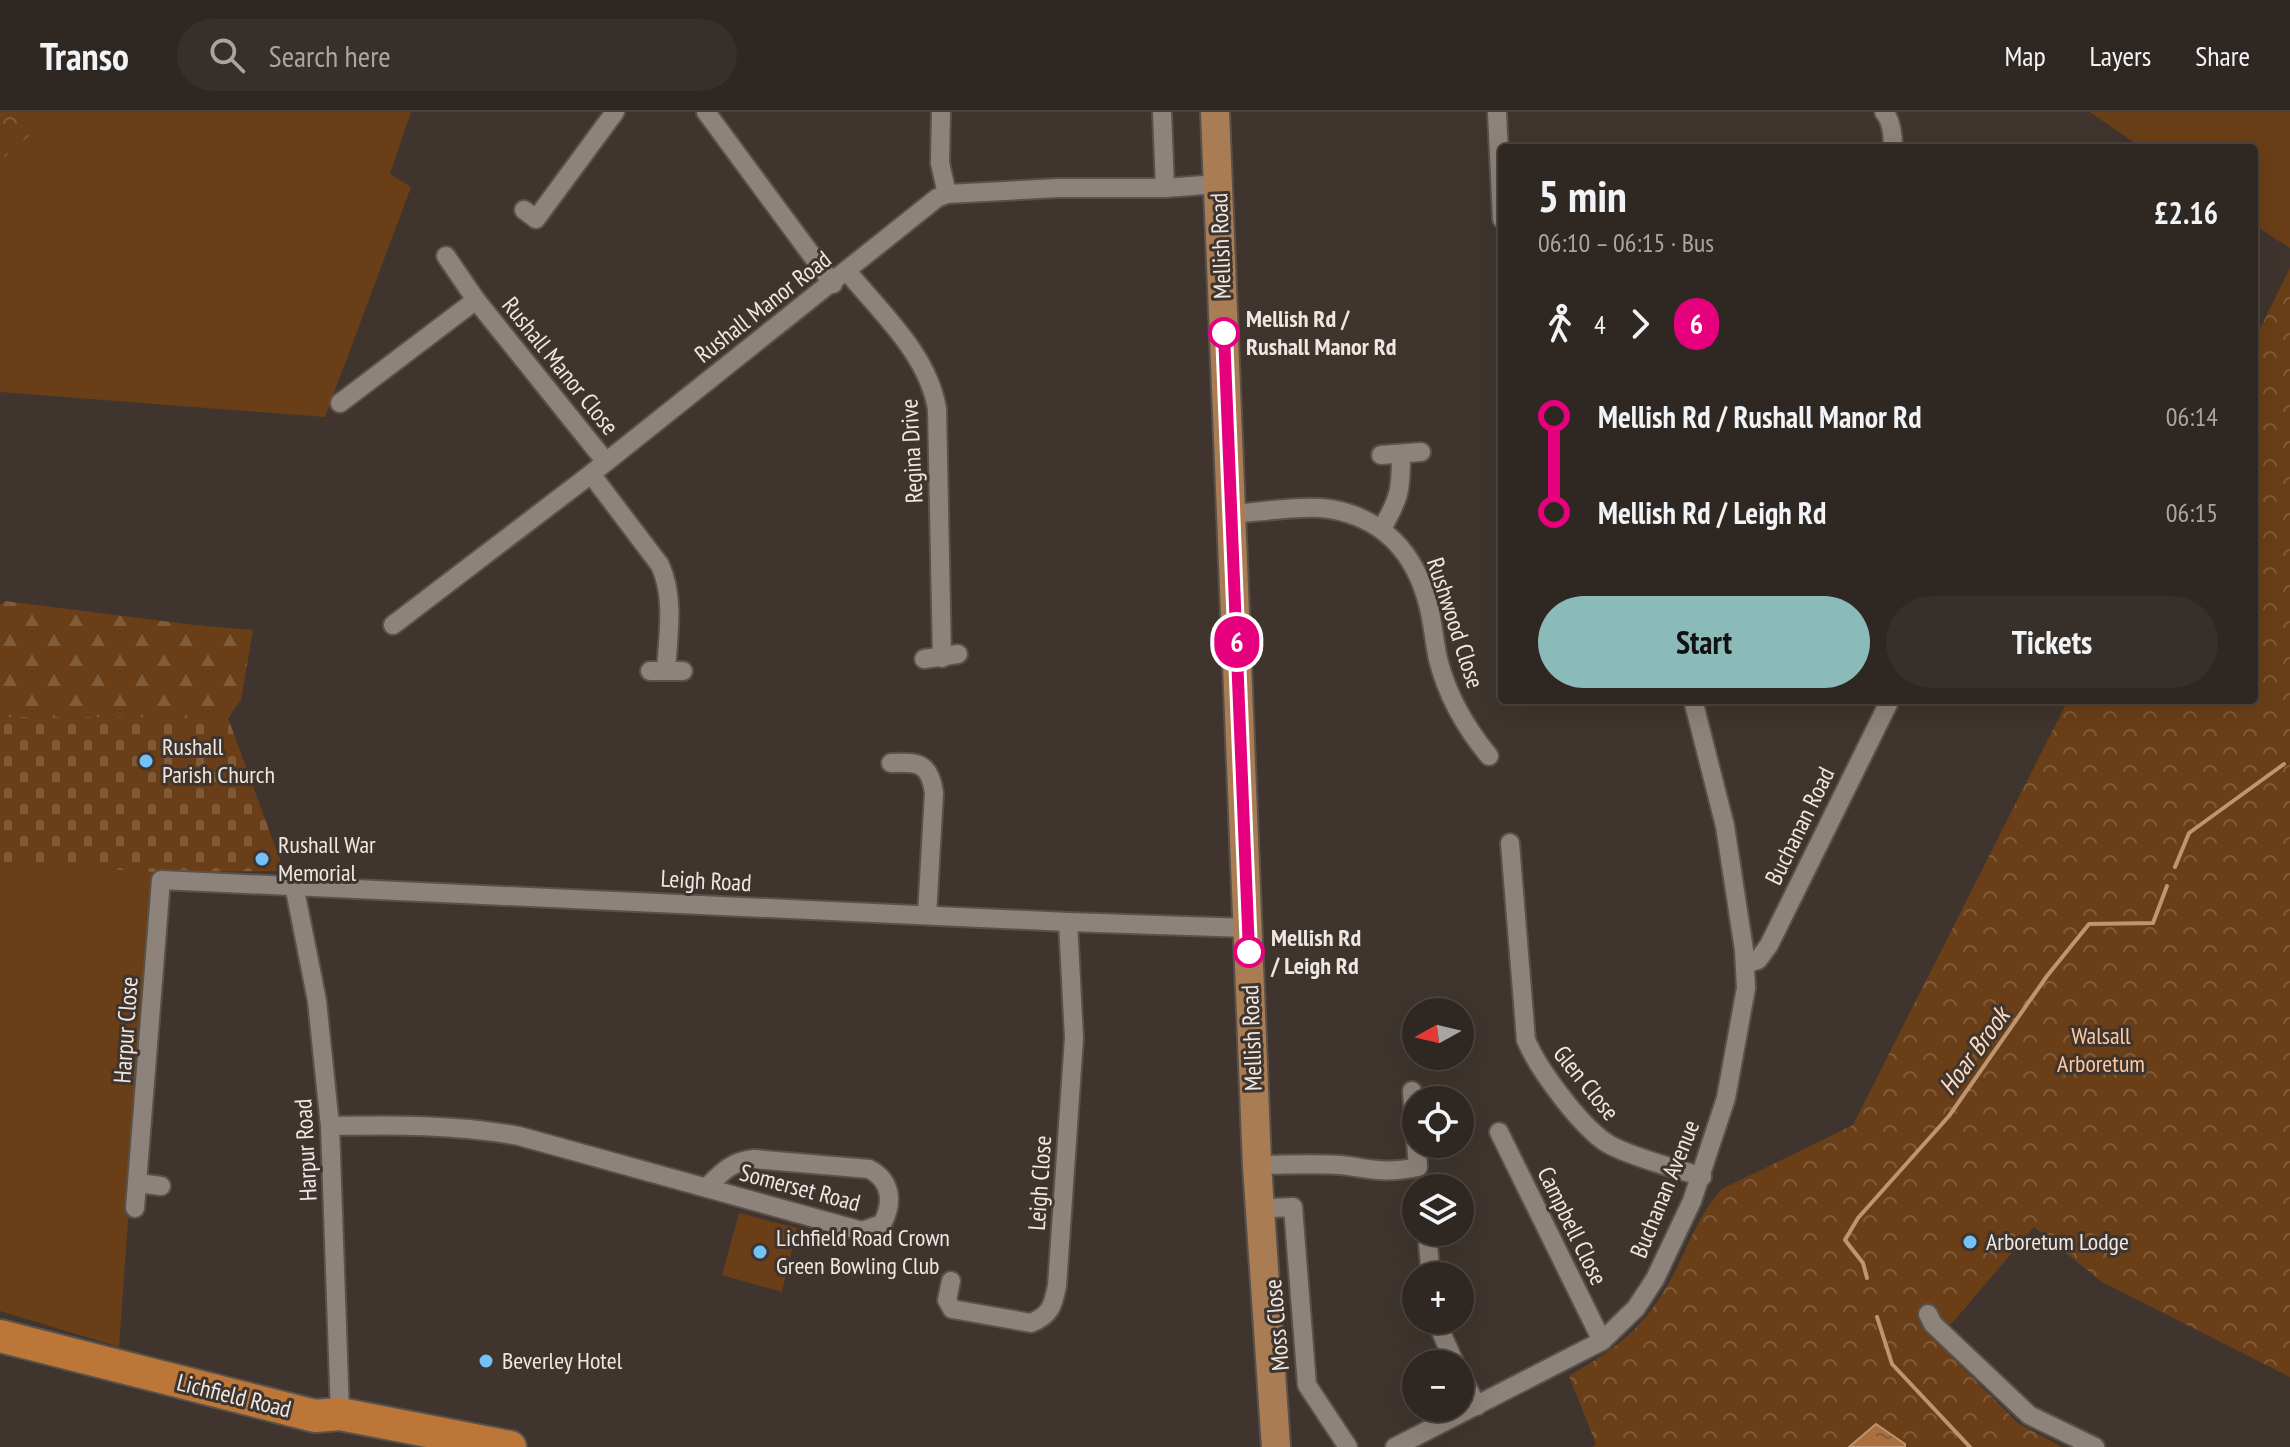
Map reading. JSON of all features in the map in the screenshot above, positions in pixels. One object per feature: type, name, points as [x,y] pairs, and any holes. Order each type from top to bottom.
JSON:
[{"type":"highway","name":"Lichfield Road","points":[[0,1336],[315,1416],[340,1414],[431,1439],[510,1447]]},
{"type":"main road","name":"Mellish Road","points":[[1215,112],[1257,1165],[1277,1443]]},
{"type":"street","points":[[524,210],[536,219],[615,112]]},
{"type":"street","points":[[706,112],[833,284]]},
{"type":"street","points":[[941,112],[940,163],[947,194],[1218,184]]},
{"type":"street","points":[[1162,112],[1165,188]]},
{"type":"street","points":[[1497,112],[1498,144]]},
{"type":"street","points":[[1887,113],[1893,144]]},
{"type":"street","name":"Rushall Manor Road","points":[[393,625],[591,474],[937,198],[947,194]]},
{"type":"street","name":"Rushall Manor Close","points":[[446,256],[476,300],[606,462]]},
{"type":"street","name":"Regina Drive","points":[[847,271],[914,353],[929,376],[934,392],[937,409],[941,657]]},
{"type":"street","name":"Rushall Manor Close","points":[[340,403],[364,375],[476,300]]},
{"type":"street","points":[[1381,455],[1421,452]]},
{"type":"street","points":[[1382,528],[1397,503],[1401,485],[1401,454]]},
{"type":"street","points":[[591,474],[660,565],[665,577],[669,606],[666,671]]},
{"type":"street","name":"Rushwood Close","points":[[1232,514],[1326,508],[1356,515],[1382,528],[1410,557],[1420,577],[1429,605],[1438,658],[1466,742],[1489,756]]},
{"type":"street","name":"Buchanan Avenue","points":[[1395,1447],[1602,1341],[1636,1308],[1655,1279],[1702,1177],[1726,1098],[1746,988],[1725,826],[1694,704]]},
{"type":"street","name":"Buchanan Road","points":[[1744,957],[1758,960],[1769,945],[1888,704]]},
{"type":"street","points":[[894,766],[921,766],[928,769],[932,779],[934,793],[927,915]]},
{"type":"street","name":"Glen Close","points":[[1505,852],[1526,1040],[1535,1060],[1599,1138],[1614,1147],[1702,1177]]},
{"type":"street","name":"Leigh Road","points":[[161,880],[1248,928]]},
{"type":"street","name":"Harpur Close","points":[[135,1208],[161,880]]},
{"type":"street","name":"Harpur Road","points":[[294,885],[317,1001],[330,1126],[340,1414]]},
{"type":"street","name":"Leigh Close","points":[[951,1281],[947,1300],[952,1309],[1031,1323],[1051,1310],[1057,1286],[1074,1038],[1068,922]]},
{"type":"street","name":"Somerset Road","points":[[330,1126],[412,1124],[478,1128],[519,1136],[862,1231],[882,1224],[887,1216],[888,1185],[884,1178],[869,1169],[741,1160],[730,1165],[707,1187]]},
{"type":"street","name":"Campbell Close","points":[[1499,1132],[1602,1341]]},
{"type":"street","points":[[1257,1165],[1341,1165],[1368,1171],[1395,1172],[1418,1167],[1417,1158]]},
{"type":"street","points":[[138,1183],[161,1186]]},
{"type":"street","name":"Moss Close","points":[[1272,1208],[1293,1207],[1307,1385],[1348,1447]]},
{"type":"street","points":[[1928,1314],[1933,1324],[2029,1415],[2095,1447]]},
{"type":"street","points":[[1474,1400],[1477,1406]]},
{"type":"green space","points":[[0,112],[43,112],[34,132],[0,161]]},
{"type":"green space","points":[[43,112],[411,112],[390,174],[411,187],[325,417],[0,392],[0,161],[34,132]]},
{"type":"green space","points":[[2090,112],[2290,112],[2290,248],[2258,228],[2258,144],[2136,144]]},
{"type":"green space","name":"Walsall Arboretum","points":[[2290,268],[2290,1377],[2102,1282],[2034,1227],[1952,1323],[1942,1325],[1935,1332],[1935,1340],[2018,1423],[2062,1447],[1593,1447],[1596,1444],[1569,1376],[1625,1338],[1647,1315],[1667,1286],[1705,1211],[1722,1189],[1853,1125],[2066,704],[2258,704],[2258,333]]},
{"type":"green space","points":[[5,601],[253,630],[241,700],[228,718],[0,717],[0,605]]},
{"type":"green space","points":[[0,717],[228,718],[284,871],[153,872],[0,863]]},
{"type":"green space","points":[[0,863],[153,872],[119,1347],[0,1311]]},
{"type":"green space","name":"Lichfield Road Crown Green Bowling Club","points":[[739,1213],[797,1228],[782,1292],[722,1275]]},
{"type":"water","points":[[1876,1424],[1905,1444],[1905,1447],[1849,1447]]},
{"type":"waterway","name":"Hoar Brook","points":[[2175,867],[2189,833],[2284,764]]},
{"type":"waterway","name":"Hoar Brook","points":[[1867,1278],[1863,1263],[1845,1240],[1858,1218],[1949,1116],[2047,976],[2089,924],[2153,923],[2167,886]]},
{"type":"waterway","name":"Hoar Brook","points":[[1877,1317],[1892,1364],[1970,1447]]},
{"type":"bus line","name":"6","points":[[1224,333],[1249,952]]},
{"type":"place","name":"Mellish Rd / Rushall Manor Rd","points":[[1224,333]]},
{"type":"place","name":"Rushall Parish Church","points":[[146,761]]},
{"type":"place","name":"Rushall War Memorial","points":[[262,859]]},
{"type":"place","name":"Mellish Rd / Leigh Rd","points":[[1249,952]]},
{"type":"place","name":"Arboretum Lodge","points":[[1970,1242]]},
{"type":"place","name":"Lichfield Road Crown Green Bowling Club","points":[[760,1252]]},
{"type":"place","name":"Beverley Hotel","points":[[486,1361]]}]
